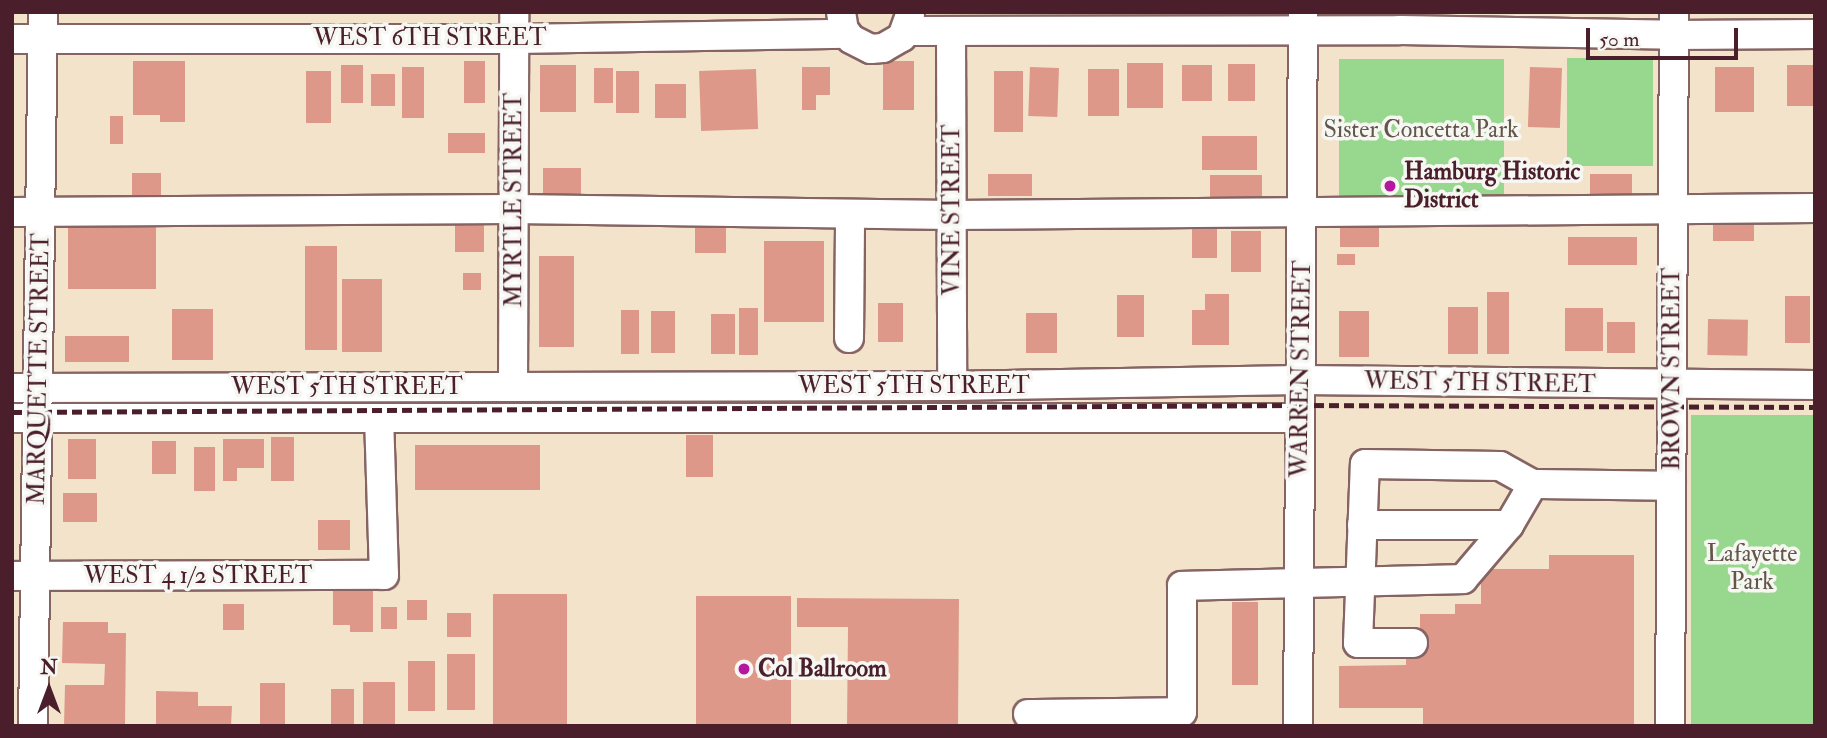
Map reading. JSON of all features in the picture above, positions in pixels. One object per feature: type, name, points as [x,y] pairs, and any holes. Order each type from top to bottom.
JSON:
[{"type":"street","points":[[844,23],[860,46],[883,48],[893,44],[907,22],[951,33],[1303,21],[1674,24],[1815,34]]},
{"type":"street","name":"WARREN STREET","points":[[1298,726],[1303,21]]},
{"type":"street","name":"WEST 6TH STREET","points":[[12,39],[43,25],[844,23]]},
{"type":"street","name":"BROWN STREET","points":[[1670,726],[1674,24]]},
{"type":"street","name":"MARQUETTE STREET","points":[[33,726],[25,576],[26,387],[41,212],[43,25]]},
{"type":"street","name":"MYRTLE STREET","points":[[513,387],[514,25]]},
{"type":"street","name":"VINE STREET","points":[[951,33],[952,386]]},
{"type":"street","points":[[12,212],[514,209],[952,215],[1303,210],[1815,208]]},
{"type":"street","points":[[849,338],[850,214]]},
{"type":"street","name":"WEST 5TH STREET","points":[[26,387],[952,386],[1299,380],[1815,385]]},
{"type":"street","points":[[26,418],[1299,418]]},
{"type":"street","name":"WEST 4 1/2 STREET","points":[[25,576],[384,575],[379,419]]},
{"type":"street","points":[[1413,643],[1358,643],[1365,464],[1500,466],[1533,484],[1671,486]]},
{"type":"street","points":[[1028,714],[1182,712],[1182,586],[1463,579],[1509,525],[1533,484]]},
{"type":"street","points":[[1362,525],[1509,525]]},
{"type":"green space","points":[[1567,58],[1653,58],[1653,166],[1567,166]]},
{"type":"green space","name":"Sister Concetta Park","points":[[1339,59],[1504,59],[1504,199],[1339,199]]},
{"type":"green space","name":"Lafayette Park","points":[[1691,415],[1815,415],[1815,726],[1691,726]]},
{"type":"building","points":[[133,61],[185,61],[185,122],[160,122],[160,115],[133,115]]},
{"type":"building","points":[[464,61],[485,61],[485,103],[464,103]]},
{"type":"building","points":[[883,61],[914,61],[914,110],[883,110]]},
{"type":"building","points":[[1127,63],[1163,63],[1163,108],[1127,108]]},
{"type":"building","points":[[1228,64],[1255,64],[1255,101],[1228,101]]},
{"type":"building","points":[[341,65],[363,65],[363,103],[341,103]]},
{"type":"building","points":[[540,65],[576,65],[576,112],[540,112]]},
{"type":"building","points":[[1182,65],[1212,65],[1212,101],[1182,101]]},
{"type":"building","points":[[1787,65],[1815,65],[1815,106],[1787,106]]},
{"type":"building","points":[[402,67],[424,67],[424,118],[402,118]]},
{"type":"building","points":[[802,67],[830,67],[830,95],[816,95],[816,110],[802,110]]},
{"type":"building","points":[[1030,67],[1059,68],[1057,117],[1028,116]]},
{"type":"building","points":[[1530,67],[1562,68],[1560,128],[1528,127]]},
{"type":"building","points":[[1715,67],[1754,67],[1754,112],[1715,112]]},
{"type":"building","points":[[594,68],[613,68],[613,103],[594,103]]},
{"type":"building","points":[[756,69],[758,129],[701,131],[699,71]]},
{"type":"building","points":[[1088,69],[1119,69],[1119,116],[1088,116]]},
{"type":"building","points":[[306,71],[331,71],[331,123],[306,123]]},
{"type":"building","points":[[616,71],[639,71],[639,113],[616,113]]},
{"type":"building","points":[[994,71],[1023,71],[1023,132],[994,132]]},
{"type":"building","points":[[371,74],[395,74],[395,106],[371,106]]},
{"type":"building","points":[[655,84],[686,84],[686,118],[655,118]]},
{"type":"building","points":[[110,116],[123,116],[123,144],[110,144]]},
{"type":"building","points":[[448,133],[485,133],[485,153],[448,153]]},
{"type":"building","points":[[1202,136],[1257,136],[1257,170],[1202,170]]},
{"type":"building","points":[[543,168],[581,168],[581,195],[543,195]]},
{"type":"building","points":[[132,173],[161,173],[161,200],[132,200]]},
{"type":"building","points":[[988,174],[1032,174],[1032,196],[988,196]]},
{"type":"building","points":[[1590,174],[1632,174],[1632,198],[1590,198]]},
{"type":"building","points":[[1210,175],[1262,175],[1262,201],[1210,201]]},
{"type":"building","points":[[1340,218],[1379,218],[1379,247],[1340,247]]},
{"type":"building","points":[[1713,218],[1754,218],[1754,241],[1713,241]]},
{"type":"building","points":[[455,223],[484,223],[484,252],[455,252]]},
{"type":"building","points":[[1192,225],[1217,225],[1217,258],[1192,258]]},
{"type":"building","points":[[68,226],[156,226],[156,289],[68,289]]},
{"type":"building","points":[[695,228],[726,228],[726,253],[695,253]]},
{"type":"building","points":[[1231,231],[1261,231],[1261,272],[1231,272]]},
{"type":"building","points":[[1568,237],[1637,237],[1637,265],[1568,265]]},
{"type":"building","points":[[764,241],[824,241],[824,322],[764,322]]},
{"type":"building","points":[[305,246],[337,246],[337,350],[305,350]]},
{"type":"building","points":[[1337,254],[1355,254],[1355,265],[1337,265]]},
{"type":"building","points":[[539,256],[574,256],[574,347],[539,347]]},
{"type":"building","points":[[463,273],[481,273],[481,290],[463,290]]},
{"type":"building","points":[[342,279],[382,279],[382,352],[342,352]]},
{"type":"building","points":[[1487,292],[1509,292],[1509,354],[1487,354]]},
{"type":"building","points":[[1205,294],[1229,294],[1229,345],[1192,345],[1192,310],[1205,310]]},
{"type":"building","points":[[1117,295],[1144,295],[1144,337],[1117,337]]},
{"type":"building","points":[[1785,296],[1810,296],[1810,343],[1785,343]]},
{"type":"building","points":[[878,303],[903,303],[903,342],[878,342]]},
{"type":"building","points":[[1448,307],[1478,307],[1478,354],[1448,354]]},
{"type":"building","points":[[739,308],[758,308],[758,355],[739,355]]},
{"type":"building","points":[[1565,308],[1603,308],[1603,351],[1565,351]]},
{"type":"building","points":[[172,309],[213,309],[213,360],[172,360]]},
{"type":"building","points":[[621,310],[639,310],[639,354],[621,354]]},
{"type":"building","points":[[651,311],[675,311],[675,353],[651,353]]},
{"type":"building","points":[[1339,311],[1369,311],[1369,357],[1339,357]]},
{"type":"building","points":[[1026,313],[1057,313],[1057,353],[1026,353]]},
{"type":"building","points":[[711,314],[735,314],[735,354],[711,354]]},
{"type":"building","points":[[1708,319],[1748,320],[1747,356],[1707,355]]},
{"type":"building","points":[[1607,322],[1635,322],[1635,353],[1607,353]]},
{"type":"building","points":[[65,336],[129,336],[129,362],[65,362]]},
{"type":"building","points":[[686,435],[713,435],[713,477],[686,477]]},
{"type":"building","points":[[271,437],[294,437],[294,481],[271,481]]},
{"type":"building","points":[[68,439],[96,439],[96,479],[68,479]]},
{"type":"building","points":[[223,439],[264,439],[264,468],[237,468],[237,481],[223,481]]},
{"type":"building","points":[[152,441],[176,441],[176,474],[152,474]]},
{"type":"building","points":[[415,445],[540,445],[540,490],[415,490]]},
{"type":"building","points":[[194,447],[215,447],[215,491],[194,491]]},
{"type":"building","points":[[63,493],[97,493],[97,522],[63,522]]},
{"type":"building","points":[[318,520],[350,520],[350,550],[318,550]]},
{"type":"building","points":[[1549,555],[1634,555],[1634,726],[1423,726],[1423,708],[1339,708],[1339,666],[1406,665],[1406,656],[1420,656],[1420,614],[1455,614],[1455,604],[1481,604],[1481,569],[1549,569]]},
{"type":"building","points":[[333,591],[373,591],[373,632],[350,632],[350,625],[333,625]]},
{"type":"building","points":[[493,594],[567,594],[567,726],[493,726]]},
{"type":"building","name":"Col Ballroom","points":[[696,596],[791,596],[791,726],[696,726]]},
{"type":"building","points":[[797,598],[959,599],[958,726],[847,726],[848,627],[797,627]]},
{"type":"building","points":[[407,600],[427,600],[427,620],[407,620]]},
{"type":"building","points":[[1232,602],[1258,602],[1258,685],[1232,685]]},
{"type":"building","points":[[223,604],[244,604],[244,630],[223,630]]},
{"type":"building","points":[[381,607],[397,607],[397,629],[381,629]]},
{"type":"building","points":[[447,613],[471,613],[471,637],[447,637]]},
{"type":"building","points":[[63,622],[108,622],[108,633],[126,633],[125,726],[64,726],[65,685],[104,685],[105,664],[62,663]]},
{"type":"building","points":[[447,654],[475,654],[475,710],[447,710]]},
{"type":"building","points":[[408,661],[435,661],[435,711],[408,711]]},
{"type":"building","points":[[363,682],[395,682],[395,726],[363,726]]},
{"type":"building","points":[[260,683],[285,683],[285,726],[260,726]]},
{"type":"building","points":[[331,689],[354,689],[354,726],[331,726]]},
{"type":"building","points":[[156,691],[198,692],[198,706],[232,706],[231,726],[156,726]]},
{"type":"railway","points":[[12,412],[1299,405],[1815,407]]},
{"type":"place","name":"Hamburg Historic District","points":[[1390,186]]},
{"type":"place","name":"Col Ballroom","points":[[744,669]]}]
